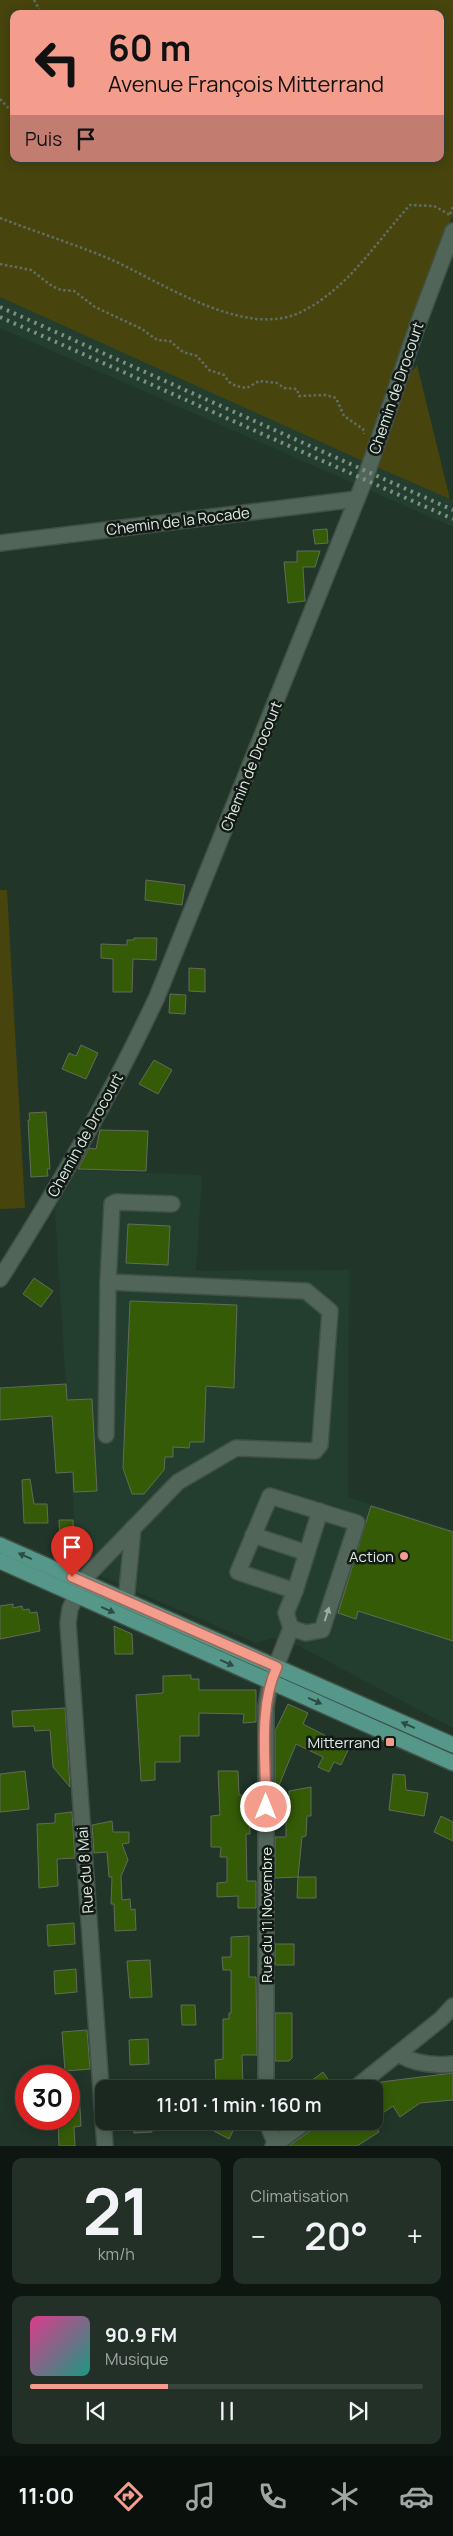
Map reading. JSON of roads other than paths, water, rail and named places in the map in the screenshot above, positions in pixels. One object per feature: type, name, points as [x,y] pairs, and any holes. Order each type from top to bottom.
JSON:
[{"type":"main road","points":[[0,1545],[453,1745]]},
{"type":"main road","points":[[0,1561],[453,1763]]},
{"type":"street","name":"Chemin de Drocourt","points":[[0,1279],[52,1196],[130,1054],[157,997],[357,499],[418,324],[453,231]]},
{"type":"street","name":"Chemin de la Rocade","points":[[0,543],[357,499]]},
{"type":"street","points":[[106,1435],[108,1282],[112,1204],[116,1202],[172,1204]]},
{"type":"street","points":[[82,1581],[178,1482],[236,1448],[315,1451],[320,1445],[330,1311],[306,1291],[108,1282]]},
{"type":"street","points":[[295,1591],[238,1572],[270,1496],[320,1511],[356,1523],[322,1630],[306,1633],[291,1628],[286,1613],[295,1591],[320,1511]]},
{"type":"street","points":[[126,1601],[134,1528]]},
{"type":"street","points":[[253,1535],[307,1553]]},
{"type":"street","name":"Rue du 8 Mai","points":[[82,1581],[70,1609],[68,1623],[105,2146]]},
{"type":"street","name":"Rue du 11 Novembre","points":[[266,2080],[266,1708],[270,1682],[291,1628]]},
{"type":"street","points":[[434,1754],[453,1754]]},
{"type":"street","points":[[365,2080],[453,2006]]},
{"type":"street","points":[[398,2054],[413,2062],[453,2064]]},
{"type":"street","points":[[269,2130],[274,2145],[295,2130]]},
{"type":"railway","points":[[0,307],[453,510]]},
{"type":"railway","points":[[0,317],[453,519]]},
{"type":"place","name":"Action","points":[[404,1556]]},
{"type":"place","name":"Mitterrand","points":[[390,1742]]}]
